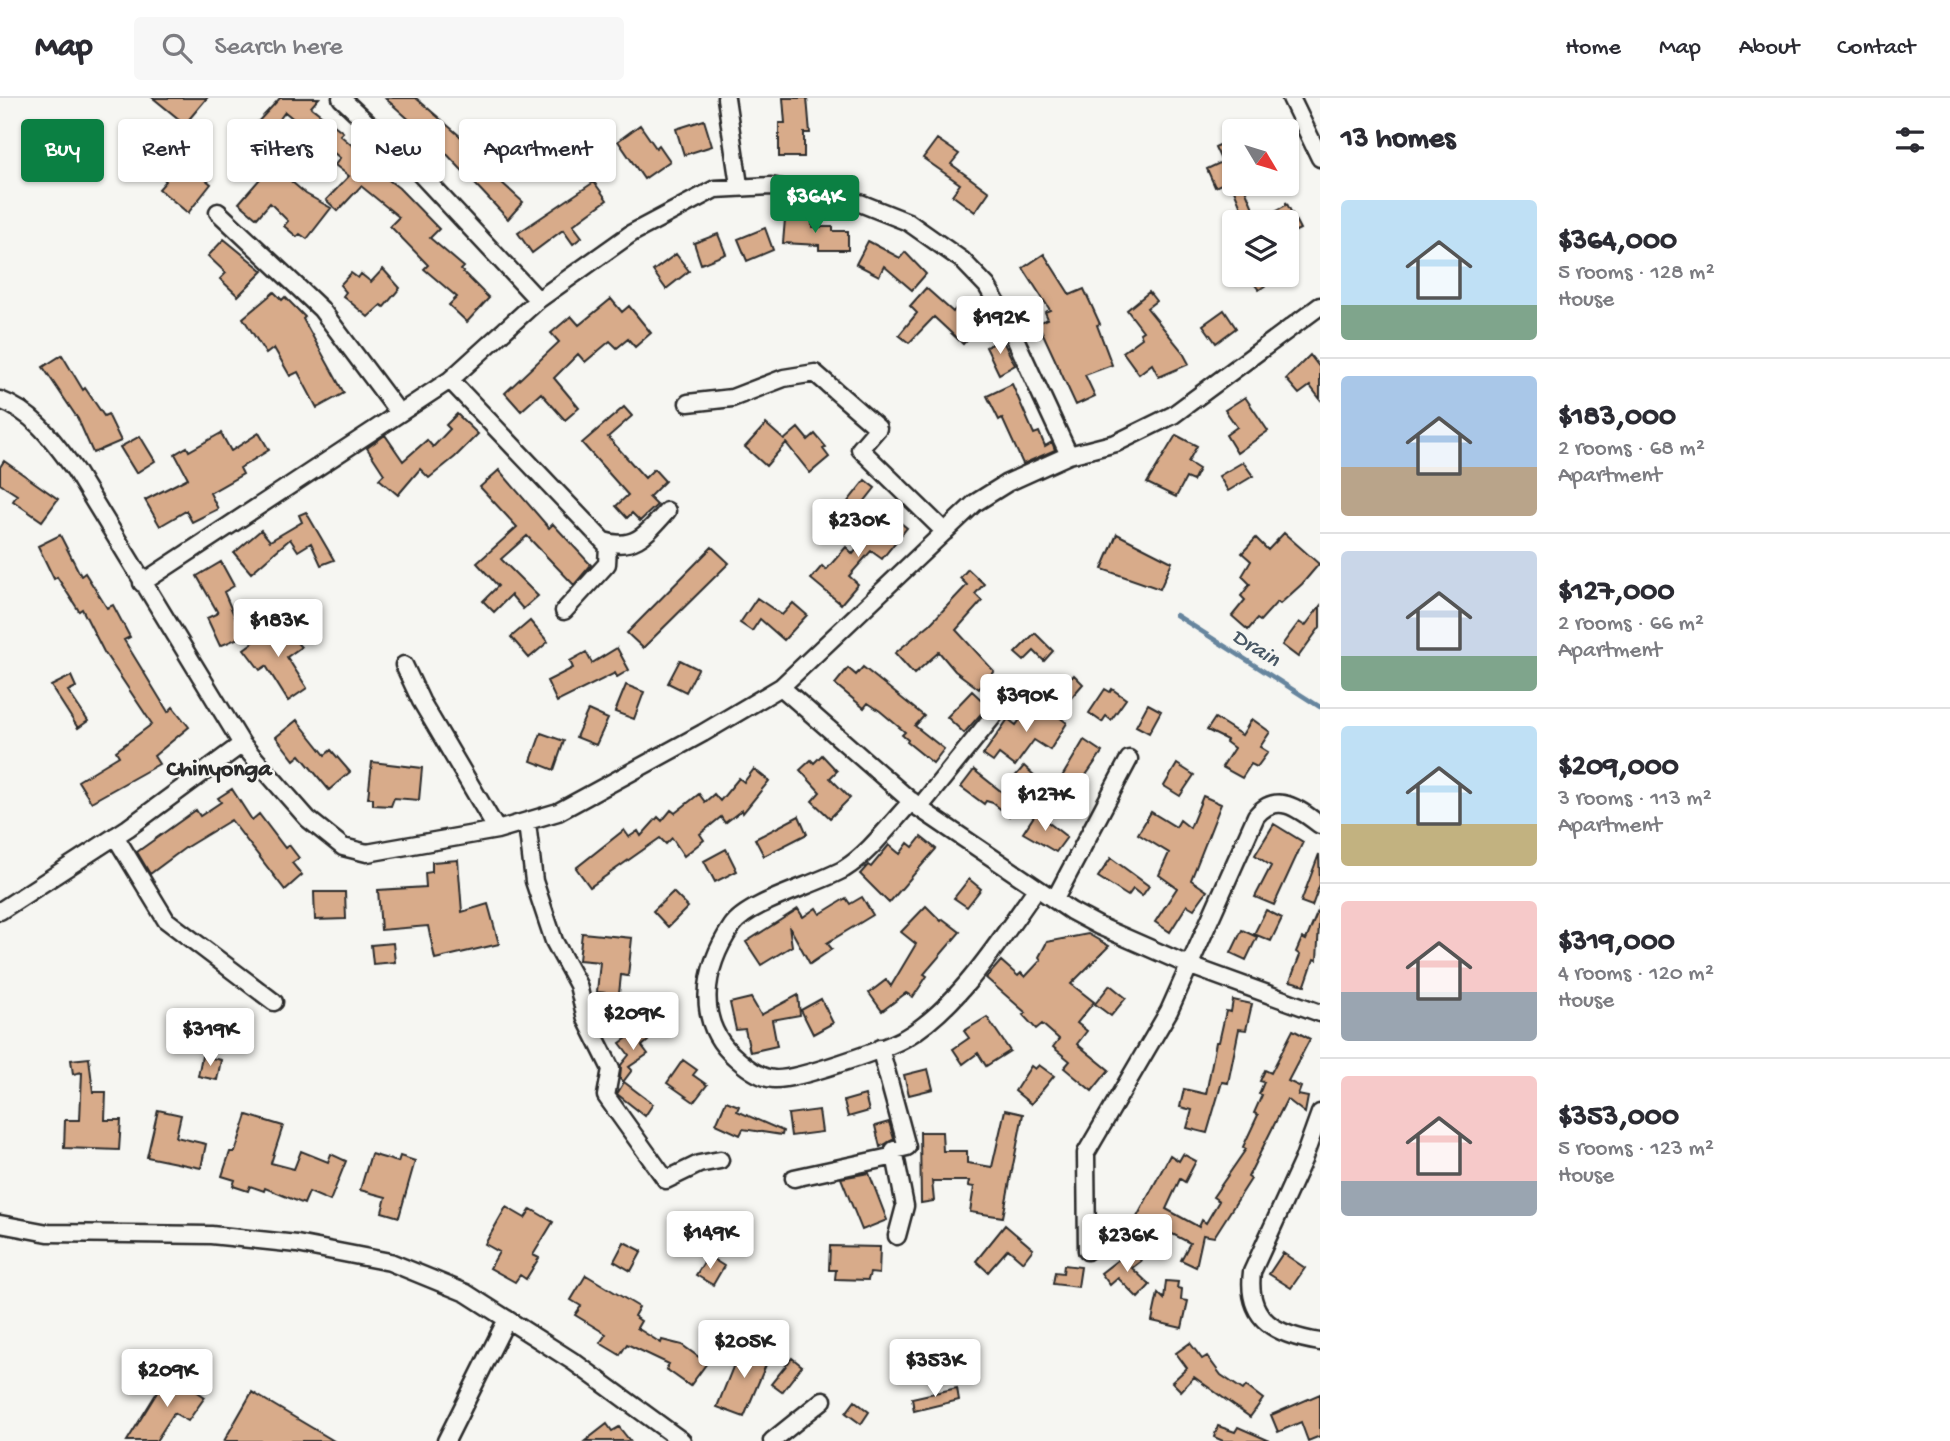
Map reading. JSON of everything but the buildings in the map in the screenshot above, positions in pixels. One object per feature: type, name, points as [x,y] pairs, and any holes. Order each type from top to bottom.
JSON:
[{"type":"street","points":[[341,98],[412,165],[538,300]]},
{"type":"street","points":[[726,98],[739,185]]},
{"type":"street","points":[[1291,98],[1320,158]]},
{"type":"street","points":[[142,583],[450,380],[538,300],[654,220],[715,189],[739,185],[771,186],[860,203],[908,222],[962,260],[987,286],[1007,321],[1069,455]]},
{"type":"street","points":[[218,212],[321,309],[399,413]]},
{"type":"street","points":[[0,400],[28,415],[47,432],[75,470],[242,744],[308,819],[343,847],[367,853],[497,830],[558,813],[781,687],[986,496],[1069,455],[1116,443],[1173,415],[1320,306]]},
{"type":"street","points":[[688,404],[732,398],[784,378],[815,373],[878,428],[860,449],[945,532]]},
{"type":"street","points":[[450,380],[608,546],[607,565],[564,611]]},
{"type":"street","points":[[604,541],[620,546],[631,544],[667,510]]},
{"type":"street","points":[[404,665],[421,701],[497,830]]},
{"type":"street","points":[[781,687],[915,805],[1055,900],[1099,926],[1188,965],[1320,1013]]},
{"type":"street","points":[[1016,688],[915,805],[847,867],[810,887],[752,910],[734,922],[713,965],[705,997],[710,1021],[721,1046],[749,1069],[774,1079],[903,1040],[932,1020],[998,942],[1037,888]]},
{"type":"street","points":[[0,911],[116,836],[242,744]]},
{"type":"street","points":[[1055,900],[1129,759]]},
{"type":"street","points":[[1087,1251],[1086,1153],[1169,1011],[1256,816],[1264,806],[1278,802],[1296,807],[1320,825]]},
{"type":"street","points":[[527,823],[534,881],[554,942],[578,985],[586,1019],[611,1069],[606,1096],[612,1107],[666,1180],[699,1164],[720,1160]]},
{"type":"street","points":[[116,836],[166,920],[274,1002]]},
{"type":"street","points":[[880,1048],[907,1147],[894,1150],[905,1206],[897,1236]]},
{"type":"street","points":[[1320,1113],[1303,1160],[1252,1272],[1250,1291],[1260,1316],[1277,1331],[1291,1337],[1320,1342]]},
{"type":"street","points":[[794,1178],[895,1156]]},
{"type":"street","points":[[0,1224],[48,1233],[211,1235],[297,1244],[390,1262],[466,1293],[574,1362],[682,1441]]},
{"type":"street","points":[[446,1441],[507,1319]]},
{"type":"street","points":[[772,1441],[823,1400]]},
{"type":"waterway","name":"Drain","points":[[1176,615],[1320,707]]},
{"type":"district","name":"Chinyonga","points":[[219,767]]}]
